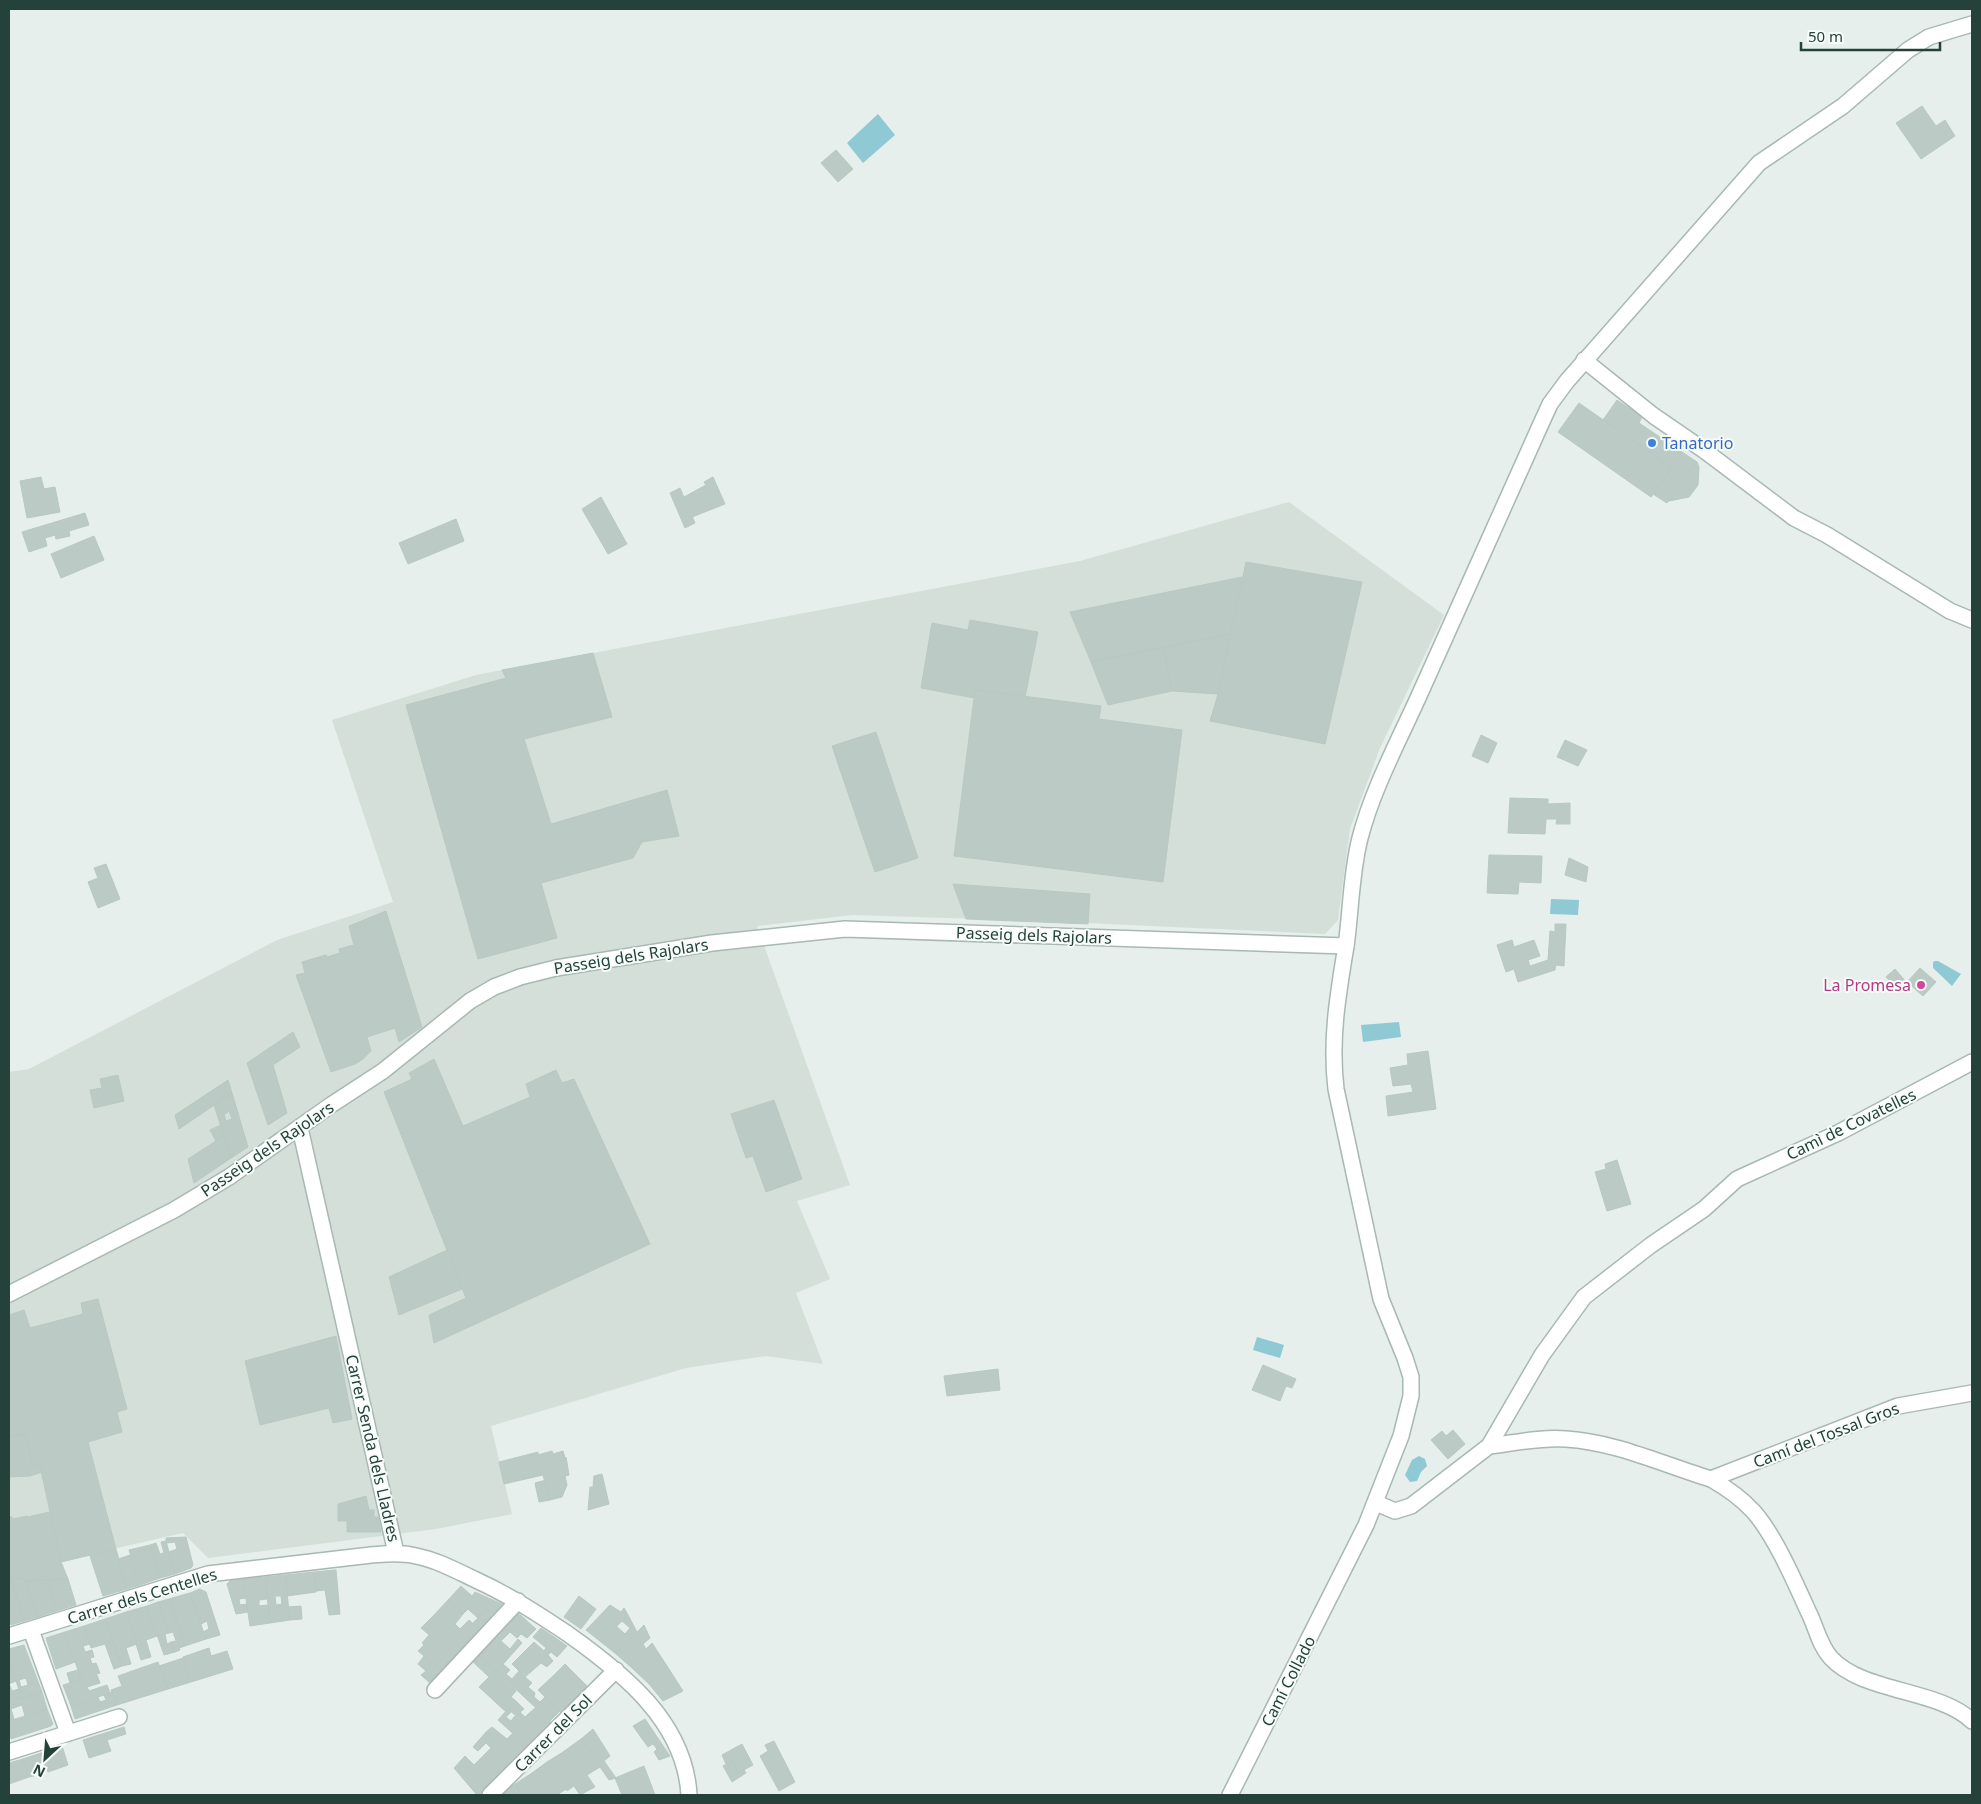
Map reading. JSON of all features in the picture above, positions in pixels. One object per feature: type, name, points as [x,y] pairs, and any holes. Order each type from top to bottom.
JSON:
[{"type":"street","name":"Camí Collado","points":[[1230,1795],[1376,1503],[1401,1436],[1411,1396],[1411,1378],[1406,1358],[1381,1299],[1336,1089],[1334,1071],[1335,1022],[1356,860],[1368,815],[1420,693],[1550,404],[1584,360],[1758,163],[1843,106],[1908,50],[1929,37],[1972,24]]},
{"type":"street","points":[[1584,360],[1654,416],[1794,518],[1828,535],[1950,611],[1972,620]]},
{"type":"street","name":"Passeig dels Rajolars","points":[[9,1294],[174,1210],[229,1177],[383,1071],[470,1001],[520,977],[556,968],[712,943],[845,929],[1346,946]]},
{"type":"street","name":"Camì de Covatelles","points":[[1489,1446],[1542,1356],[1584,1297],[1651,1246],[1704,1209],[1745,1174],[1838,1132],[1972,1062]]},
{"type":"street","name":"Carrer Senda dels Lladres","points":[[300,1128],[396,1553],[419,1556],[438,1562],[518,1601],[582,1644],[616,1670],[635,1687],[669,1732],[687,1774],[689,1795]]},
{"type":"street","name":"Camí del Tossal Gros","points":[[1717,1482],[1898,1406],[1972,1393]]},
{"type":"street","points":[[1376,1503],[1395,1511],[1411,1506],[1489,1446],[1555,1438],[1584,1441],[1624,1450],[1717,1482],[1753,1511],[1769,1533],[1808,1610],[1823,1647],[1832,1660],[1863,1678],[1944,1704],[1972,1721]]},
{"type":"street","name":"Carrer dels Centelles","points":[[9,1636],[208,1574],[396,1553]]},
{"type":"street","points":[[435,1690],[518,1601]]},
{"type":"street","points":[[31,1630],[68,1733]]},
{"type":"street","name":"Carrer del Sol","points":[[490,1795],[616,1670]]},
{"type":"street","points":[[9,1752],[119,1717]]},
{"type":"shaded area","points":[[1289,502],[1444,615],[1380,748],[1350,829],[1338,920],[1325,934],[1042,921],[853,915],[757,926],[850,1185],[797,1201],[830,1279],[796,1293],[823,1364],[766,1356],[686,1368],[491,1426],[512,1514],[436,1529],[208,1558],[183,1533],[61,1561],[68,1579],[25,1581],[19,1578],[9,1580],[9,1072],[29,1069],[277,940],[393,902],[332,720],[476,675],[1080,561]]},
{"type":"water","points":[[878,114],[895,135],[863,163],[847,143]]},
{"type":"water","points":[[1551,899],[1579,900],[1578,915],[1550,914]]},
{"type":"water","points":[[1935,961],[1961,974],[1952,986],[1933,968],[1933,962]]},
{"type":"water","points":[[1399,1022],[1401,1037],[1363,1042],[1361,1025]]},
{"type":"water","points":[[1257,1337],[1284,1345],[1280,1358],[1253,1350]]},
{"type":"water","points":[[1419,1456],[1425,1459],[1427,1466],[1421,1472],[1417,1481],[1410,1482],[1405,1475],[1412,1460]]},
{"type":"building","points":[[1922,106],[1936,126],[1945,120],[1955,136],[1921,159],[1896,123]]},
{"type":"building","points":[[836,150],[853,169],[838,182],[821,163]]},
{"type":"building","name":"Tanatorio","points":[[1617,400],[1642,417],[1639,423],[1697,462],[1667,503],[1653,494],[1672,468],[1603,420]]},
{"type":"building","points":[[1579,403],[1672,468],[1651,497],[1558,432]]},
{"type":"building","points":[[1697,462],[1699,467],[1698,485],[1689,497],[1669,501]]},
{"type":"building","points":[[41,477],[44,489],[55,487],[60,512],[27,518],[20,481]]},
{"type":"building","points":[[713,477],[725,504],[692,517],[684,497],[706,485],[704,482]]},
{"type":"building","points":[[680,488],[695,523],[685,528],[670,493]]},
{"type":"building","points":[[601,497],[627,544],[608,554],[582,509]]},
{"type":"building","points":[[85,513],[89,525],[69,531],[70,536],[56,539],[55,535],[45,538],[47,546],[29,552],[22,532]]},
{"type":"building","points":[[456,519],[464,541],[408,564],[399,543]]},
{"type":"building","points":[[94,536],[104,560],[61,578],[51,554]]},
{"type":"building","points":[[1246,562],[1362,582],[1325,744],[1210,721],[1218,694]]},
{"type":"building","points":[[1242,577],[1230,634],[1091,662],[1070,612]]},
{"type":"building","points":[[970,620],[1038,632],[1025,697],[975,690],[974,698],[921,688],[932,623],[968,630]]},
{"type":"building","points":[[1230,634],[1218,694],[1172,691],[1163,648]]},
{"type":"building","points":[[1163,648],[1172,691],[1108,705],[1091,662]]},
{"type":"building","points":[[593,653],[612,717],[524,739],[551,824],[667,790],[679,836],[642,842],[633,858],[541,883],[557,938],[478,959],[406,705],[506,678],[502,670]]},
{"type":"building","points":[[975,690],[1101,706],[1099,719],[1182,730],[1163,882],[954,856]]},
{"type":"building","points":[[876,732],[918,858],[875,872],[832,746]]},
{"type":"building","points":[[1481,735],[1497,743],[1488,763],[1472,756]]},
{"type":"building","points":[[1565,740],[1587,750],[1578,766],[1557,757]]},
{"type":"building","points":[[1510,798],[1548,799],[1548,804],[1570,803],[1570,824],[1556,824],[1557,819],[1546,819],[1545,834],[1508,833]]},
{"type":"building","points":[[1489,855],[1542,856],[1541,883],[1519,882],[1518,894],[1487,893]]},
{"type":"building","points":[[1569,858],[1588,867],[1586,882],[1565,875]]},
{"type":"building","points":[[106,864],[120,899],[98,908],[88,882],[98,878],[94,868]]},
{"type":"building","points":[[953,884],[1090,894],[1088,924],[966,919]]},
{"type":"building","points":[[386,911],[422,1027],[399,1042],[395,1028],[367,1037],[371,1051],[363,1059],[355,1064],[331,1072],[296,975],[305,973],[302,962],[340,953],[339,949],[354,945],[349,926]]},
{"type":"building","points":[[1555,924],[1566,924],[1564,966],[1556,965],[1555,970],[1518,982],[1514,969],[1506,972],[1497,945],[1512,940],[1514,947],[1534,940],[1540,956],[1528,960],[1530,966],[1548,960],[1550,931],[1555,932]]},
{"type":"building","points":[[1920,968],[1936,982],[1923,996],[1907,982]]},
{"type":"building","points":[[1895,969],[1907,983],[1899,991],[1886,977]]},
{"type":"building","points":[[293,1032],[300,1047],[273,1065],[287,1113],[268,1125],[247,1063]]},
{"type":"building","points":[[1428,1051],[1436,1109],[1388,1116],[1386,1096],[1413,1092],[1411,1084],[1393,1086],[1390,1068],[1408,1065],[1407,1054]]},
{"type":"building","points":[[434,1059],[463,1126],[530,1097],[526,1084],[556,1070],[562,1083],[574,1079],[650,1244],[434,1343],[429,1315],[466,1298],[384,1092],[412,1079],[409,1073]]},
{"type":"building","points":[[118,1075],[124,1101],[94,1108],[90,1090],[102,1088],[100,1079]]},
{"type":"building","points":[[228,1080],[232,1093],[179,1129],[175,1115]]},
{"type":"building","points":[[232,1093],[248,1147],[231,1158],[214,1105]],"holes":[[[229,1111],[232,1119],[226,1121],[224,1115]]]},
{"type":"building","points":[[774,1100],[802,1179],[766,1192],[753,1156],[746,1158],[731,1114]]},
{"type":"building","points":[[221,1125],[224,1136],[216,1141],[210,1130]]},
{"type":"building","points":[[224,1136],[231,1158],[194,1183],[188,1159]]},
{"type":"building","points":[[1617,1160],[1631,1204],[1607,1211],[1595,1172],[1606,1169],[1605,1164]]},
{"type":"building","points":[[447,1250],[462,1289],[399,1315],[389,1277]]},
{"type":"building","points":[[98,1299],[127,1409],[117,1412],[122,1432],[88,1442],[116,1549],[61,1562],[40,1466],[33,1466],[25,1434],[9,1437],[9,1315],[24,1310],[30,1328],[83,1314],[81,1303]]},
{"type":"building","points":[[336,1336],[352,1419],[333,1423],[329,1408],[260,1425],[245,1361]]},
{"type":"building","points":[[1263,1365],[1296,1379],[1292,1388],[1286,1386],[1280,1401],[1252,1390]]},
{"type":"building","points":[[998,1369],[1000,1390],[947,1396],[944,1376]]},
{"type":"building","points":[[1453,1430],[1465,1444],[1448,1459],[1431,1440],[1442,1431],[1446,1436]]},
{"type":"building","points":[[25,1434],[33,1466],[40,1466],[42,1472],[30,1476],[9,1477],[9,1437]]},
{"type":"building","points":[[552,1451],[553,1454],[563,1451],[566,1457],[569,1475],[565,1476],[567,1485],[562,1497],[550,1500],[543,1475],[504,1484],[499,1462],[538,1452],[538,1455]]},
{"type":"building","points":[[602,1474],[609,1504],[588,1510],[590,1487],[593,1487],[594,1476]]},
{"type":"building","points":[[546,1480],[550,1500],[539,1502],[535,1483]]},
{"type":"building","points":[[366,1496],[369,1510],[374,1510],[374,1517],[378,1517],[381,1532],[347,1532],[347,1521],[338,1521],[338,1504]]},
{"type":"building","points":[[50,1512],[61,1562],[68,1579],[25,1581],[19,1578],[9,1580],[9,1517],[13,1519]]},
{"type":"building","points":[[186,1537],[193,1565],[191,1568],[175,1574],[169,1552],[177,1549],[175,1542],[166,1543],[166,1538]]},
{"type":"building","points":[[166,1541],[175,1574],[160,1578],[150,1545],[156,1543],[160,1554],[164,1553],[161,1542]]},
{"type":"building","points":[[150,1545],[160,1578],[140,1585],[129,1550]]},
{"type":"building","points":[[116,1549],[127,1589],[103,1596],[90,1556]]},
{"type":"building","points":[[130,1555],[140,1585],[127,1589],[118,1559]]},
{"type":"building","points":[[336,1570],[340,1614],[329,1615],[325,1590],[316,1591],[314,1572]]},
{"type":"building","points":[[314,1572],[316,1592],[287,1596],[285,1575]]},
{"type":"building","points":[[285,1575],[290,1620],[270,1623],[265,1577]],"holes":[[[275,1596],[281,1596],[282,1604],[276,1605]]]},
{"type":"building","points":[[265,1577],[267,1599],[259,1600],[259,1606],[268,1605],[270,1623],[250,1626],[243,1579]]},
{"type":"building","points":[[19,1578],[26,1581],[38,1617],[24,1621],[11,1580]]},
{"type":"building","points":[[68,1579],[76,1605],[56,1611],[48,1580]]},
{"type":"building","points":[[243,1579],[246,1598],[239,1599],[240,1605],[247,1604],[248,1612],[236,1614],[227,1584],[231,1580]]},
{"type":"building","points":[[9,1580],[11,1580],[24,1621],[11,1625],[9,1619]]},
{"type":"building","points":[[48,1580],[56,1611],[38,1617],[26,1581]]},
{"type":"building","points":[[461,1586],[472,1596],[475,1592],[504,1605],[493,1616],[486,1610],[478,1618],[468,1609],[463,1614],[448,1600]]},
{"type":"building","points":[[200,1589],[206,1592],[220,1635],[206,1639],[203,1632],[209,1629],[207,1621],[201,1624],[190,1593]]},
{"type":"building","points":[[190,1593],[206,1639],[185,1646],[169,1599]]},
{"type":"building","points":[[579,1596],[596,1609],[581,1629],[564,1617]]},
{"type":"building","points":[[169,1599],[185,1646],[175,1652],[171,1642],[176,1641],[173,1632],[169,1633],[158,1602]]},
{"type":"building","points":[[448,1600],[463,1614],[455,1624],[460,1629],[469,1620],[480,1630],[467,1644],[435,1614]]},
{"type":"building","points":[[158,1602],[169,1633],[165,1634],[167,1644],[171,1642],[175,1652],[164,1655],[147,1606]]},
{"type":"building","points":[[610,1605],[621,1612],[624,1608],[628,1615],[601,1642],[586,1630]]},
{"type":"building","points":[[147,1606],[157,1636],[146,1640],[151,1657],[141,1660],[126,1612]]},
{"type":"building","points":[[301,1606],[302,1619],[290,1620],[288,1607]]},
{"type":"building","points":[[486,1610],[493,1616],[480,1630],[473,1623]]},
{"type":"building","points":[[516,1611],[536,1629],[527,1638],[521,1634],[517,1638],[503,1626]]},
{"type":"building","points":[[126,1612],[137,1644],[126,1648],[131,1664],[122,1666],[105,1619]]},
{"type":"building","points":[[435,1614],[467,1644],[455,1657],[421,1628]]},
{"type":"building","points":[[628,1615],[637,1632],[616,1654],[601,1642],[616,1626],[625,1634],[630,1628],[622,1621]]},
{"type":"building","points":[[105,1619],[122,1666],[114,1669],[105,1644],[91,1648],[84,1626]]},
{"type":"building","points":[[644,1625],[650,1638],[643,1644],[646,1649],[652,1643],[654,1646],[632,1668],[616,1654]]},
{"type":"building","points":[[84,1626],[90,1644],[83,1646],[85,1652],[92,1650],[94,1657],[90,1658],[92,1664],[96,1663],[100,1673],[81,1679],[65,1632]]},
{"type":"building","points":[[503,1626],[510,1632],[501,1641],[510,1649],[518,1639],[522,1643],[496,1672],[477,1654]]},
{"type":"building","points":[[541,1628],[567,1646],[557,1657],[533,1637]]},
{"type":"building","points":[[65,1632],[75,1662],[56,1669],[46,1638]]},
{"type":"building","points":[[429,1635],[455,1657],[442,1671],[418,1651],[424,1645],[422,1643]]},
{"type":"building","points":[[534,1642],[544,1651],[546,1648],[551,1652],[548,1655],[553,1661],[547,1667],[541,1663],[525,1677],[532,1683],[521,1694],[496,1672],[503,1664],[510,1670],[506,1674],[512,1679],[519,1671],[512,1664]]},
{"type":"building","points":[[24,1645],[42,1692],[22,1698],[9,1661],[9,1649]],"holes":[[[26,1678],[28,1685],[21,1687],[19,1680]]]},
{"type":"building","points":[[654,1646],[667,1666],[649,1684],[632,1668]]},
{"type":"building","points":[[209,1648],[211,1656],[227,1651],[233,1669],[191,1682],[183,1657]]},
{"type":"building","points":[[477,1654],[516,1691],[511,1697],[516,1701],[506,1712],[479,1687],[489,1677],[471,1660]]},
{"type":"building","points":[[424,1656],[442,1671],[430,1683],[421,1675],[426,1671],[418,1664]]},
{"type":"building","points":[[183,1658],[191,1682],[168,1689],[159,1666]]},
{"type":"building","points":[[9,1661],[16,1681],[9,1684]]},
{"type":"building","points":[[158,1662],[168,1689],[117,1705],[111,1690],[122,1686],[118,1676]]},
{"type":"building","points":[[565,1664],[590,1689],[580,1701],[554,1675]]},
{"type":"building","points":[[667,1666],[683,1691],[663,1701],[649,1684]]},
{"type":"building","points":[[78,1670],[81,1679],[70,1683],[67,1673]]},
{"type":"building","points":[[97,1675],[100,1683],[87,1687],[89,1691],[107,1685],[110,1693],[71,1706],[63,1685]]},
{"type":"building","points":[[554,1675],[580,1701],[564,1716],[538,1690]]},
{"type":"building","points":[[9,1684],[12,1691],[19,1689],[22,1698],[9,1702]]},
{"type":"building","points":[[528,1687],[535,1693],[534,1697],[540,1702],[545,1697],[559,1712],[550,1721],[521,1694]]},
{"type":"building","points":[[42,1692],[47,1709],[25,1716],[22,1705],[11,1709],[14,1719],[9,1721],[9,1702]]},
{"type":"building","points":[[112,1692],[117,1705],[75,1719],[71,1706],[98,1697],[100,1702],[106,1700],[104,1695]]},
{"type":"building","points":[[516,1701],[524,1709],[520,1712],[525,1717],[535,1708],[554,1725],[542,1738],[508,1709]]},
{"type":"building","points":[[47,1709],[53,1724],[51,1726],[11,1739],[9,1721]]},
{"type":"building","points":[[508,1709],[511,1712],[506,1717],[511,1721],[515,1716],[542,1738],[530,1749],[498,1720]]},
{"type":"building","points":[[645,1719],[670,1756],[659,1760],[654,1752],[657,1749],[653,1744],[648,1747],[633,1726]]},
{"type":"building","points":[[124,1727],[126,1734],[107,1740],[111,1751],[89,1758],[83,1740]]},
{"type":"building","points":[[492,1727],[507,1739],[513,1733],[530,1749],[517,1763],[486,1732]]},
{"type":"building","points":[[593,1729],[610,1756],[604,1761],[616,1778],[609,1780],[581,1739]]},
{"type":"building","points":[[486,1732],[517,1763],[503,1776],[483,1756],[491,1748],[486,1743],[478,1751],[473,1747]]},
{"type":"building","points":[[581,1739],[600,1767],[587,1775],[595,1787],[589,1790],[563,1752]]},
{"type":"building","points":[[774,1741],[795,1782],[779,1791],[760,1756],[768,1751],[765,1745]]},
{"type":"building","points":[[742,1744],[753,1765],[738,1773],[733,1761],[726,1764],[722,1755]]},
{"type":"building","points":[[62,1746],[68,1765],[48,1772],[45,1765],[36,1768],[38,1775],[29,1777],[23,1759]]},
{"type":"building","points":[[563,1752],[589,1790],[580,1795],[574,1786],[567,1791],[547,1762]]},
{"type":"building","points":[[465,1756],[474,1765],[483,1756],[503,1776],[485,1795],[477,1795],[454,1768]]},
{"type":"building","points":[[23,1759],[29,1777],[9,1784],[9,1763]]},
{"type":"building","points":[[733,1761],[738,1773],[744,1770],[746,1773],[732,1782],[723,1766]]},
{"type":"building","points":[[547,1762],[566,1789],[557,1795],[546,1795],[532,1773]]},
{"type":"building","points":[[644,1766],[655,1795],[622,1795],[615,1778]]},
{"type":"building","points":[[532,1773],[546,1795],[523,1795],[515,1784]]},
{"type":"building","points":[[515,1784],[523,1795],[498,1795]]},
{"type":"place","name":"Tanatorio","points":[[1652,443]]},
{"type":"place","name":"La Promesa","points":[[1921,985]]}]
